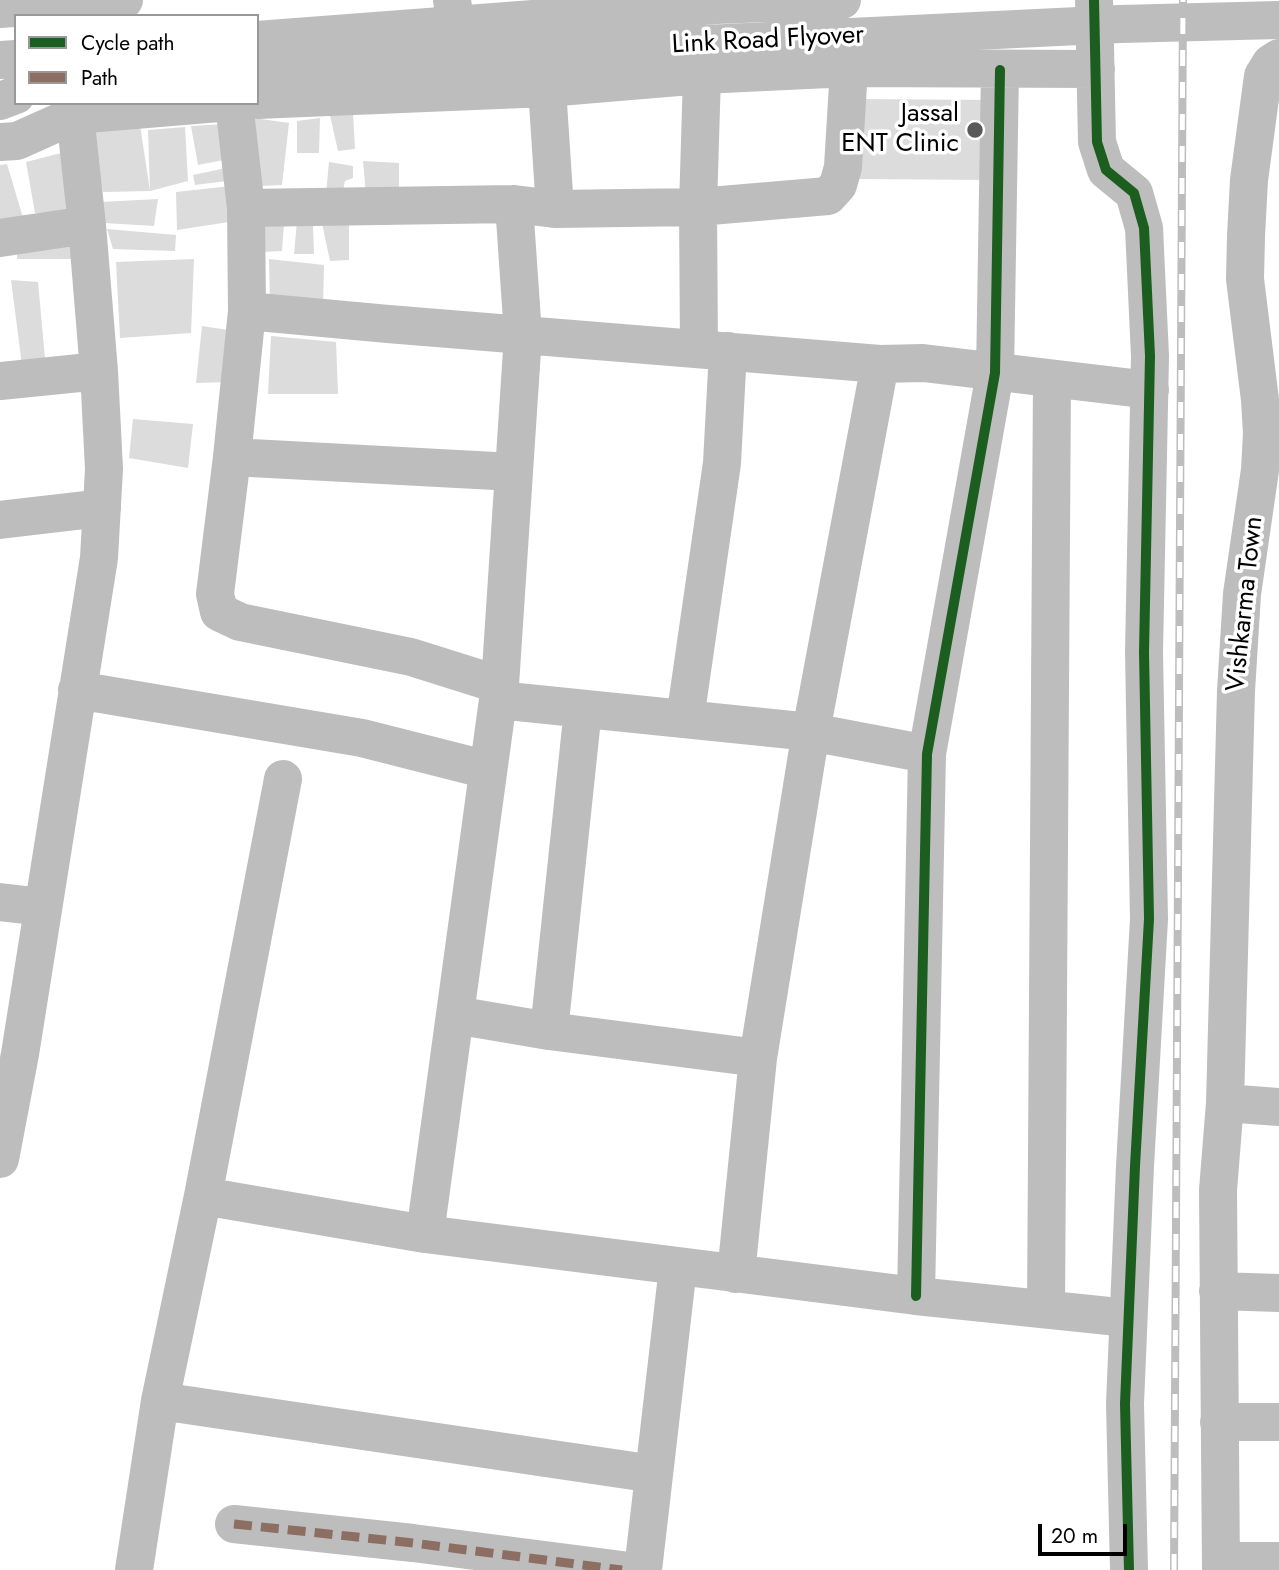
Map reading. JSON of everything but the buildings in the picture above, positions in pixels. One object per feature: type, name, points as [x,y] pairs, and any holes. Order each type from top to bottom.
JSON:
[{"type":"street","points":[[0,9],[49,3],[124,0]]},
{"type":"street","points":[[452,0],[464,91]]},
{"type":"street","name":"Link Road Flyover","points":[[259,40],[716,5],[842,0]]},
{"type":"street","points":[[1094,0],[1097,142],[1106,170],[1134,193],[1144,228],[1150,390],[1144,652],[1149,919],[1125,1404],[1129,1570]]},
{"type":"street","name":"Link Road Flyover","points":[[259,71],[679,45],[1120,24],[1279,20]]},
{"type":"street","name":"Vishkarma Town","points":[[1221,1566],[1219,1179],[1225,1103],[1238,638],[1260,470],[1262,433],[1245,279],[1247,208],[1263,76],[1271,63],[1279,58]]},
{"type":"street","points":[[259,100],[547,88],[702,75],[849,68],[1096,69]]},
{"type":"street","points":[[246,208],[514,204],[555,209],[698,207],[828,197],[838,185],[843,167],[849,68]]},
{"type":"street","points":[[916,1296],[927,754],[995,373],[1000,70]]},
{"type":"street","points":[[685,719],[722,463],[698,207],[702,75]]},
{"type":"street","points":[[547,88],[555,209]]},
{"type":"street","points":[[0,142],[17,141],[75,115],[195,105]]},
{"type":"street","points":[[234,105],[246,208],[247,311],[215,594],[219,612],[240,622],[411,657],[499,693],[583,709],[811,732],[927,754]]},
{"type":"street","points":[[0,1158],[20,1054],[99,558],[104,469],[99,371],[75,115]]},
{"type":"street","points":[[425,1234],[499,693],[523,335],[514,204]]},
{"type":"street","points":[[0,238],[87,225]]},
{"type":"street","points":[[247,311],[880,363],[923,363],[1150,390]]},
{"type":"street","points":[[736,1274],[758,1058],[811,732],[880,363]]},
{"type":"street","points":[[0,382],[99,371]]},
{"type":"street","points":[[1046,1309],[1052,379]]},
{"type":"street","points":[[232,457],[513,472]]},
{"type":"street","points":[[0,520],[102,508]]},
{"type":"street","points":[[77,691],[362,738],[488,770]]},
{"type":"street","points":[[549,1031],[583,709]]},
{"type":"street","points":[[134,1570],[160,1401],[203,1196],[283,779]]},
{"type":"street","points":[[0,902],[43,907]]},
{"type":"street","points":[[455,1015],[549,1031],[758,1058]]},
{"type":"street","points":[[1225,1103],[1279,1107]]},
{"type":"street","points":[[203,1196],[425,1234],[916,1296],[1128,1318]]},
{"type":"street","points":[[643,1570],[678,1267]]},
{"type":"street","points":[[1218,1291],[1279,1293]]},
{"type":"street","points":[[160,1401],[654,1474]]},
{"type":"street","points":[[1219,1422],[1279,1422]]},
{"type":"street","points":[[233,1524],[413,1543],[622,1570]]},
{"type":"street","points":[[1221,1566],[1279,1561]]},
{"type":"railway","points":[[1174,1570],[1183,0]]},
{"type":"marked path","points":[[234,1524],[413,1543],[622,1570]]},
{"type":"cycle path","points":[[1094,0],[1097,142],[1106,170],[1134,193],[1144,228],[1150,356],[1144,652],[1149,919],[1125,1404],[1129,1570]]},
{"type":"cycle path","points":[[916,1296],[927,754],[995,373],[1000,70]]},
{"type":"place","name":"Jassal ENT Clinic","points":[[975,130]]}]
